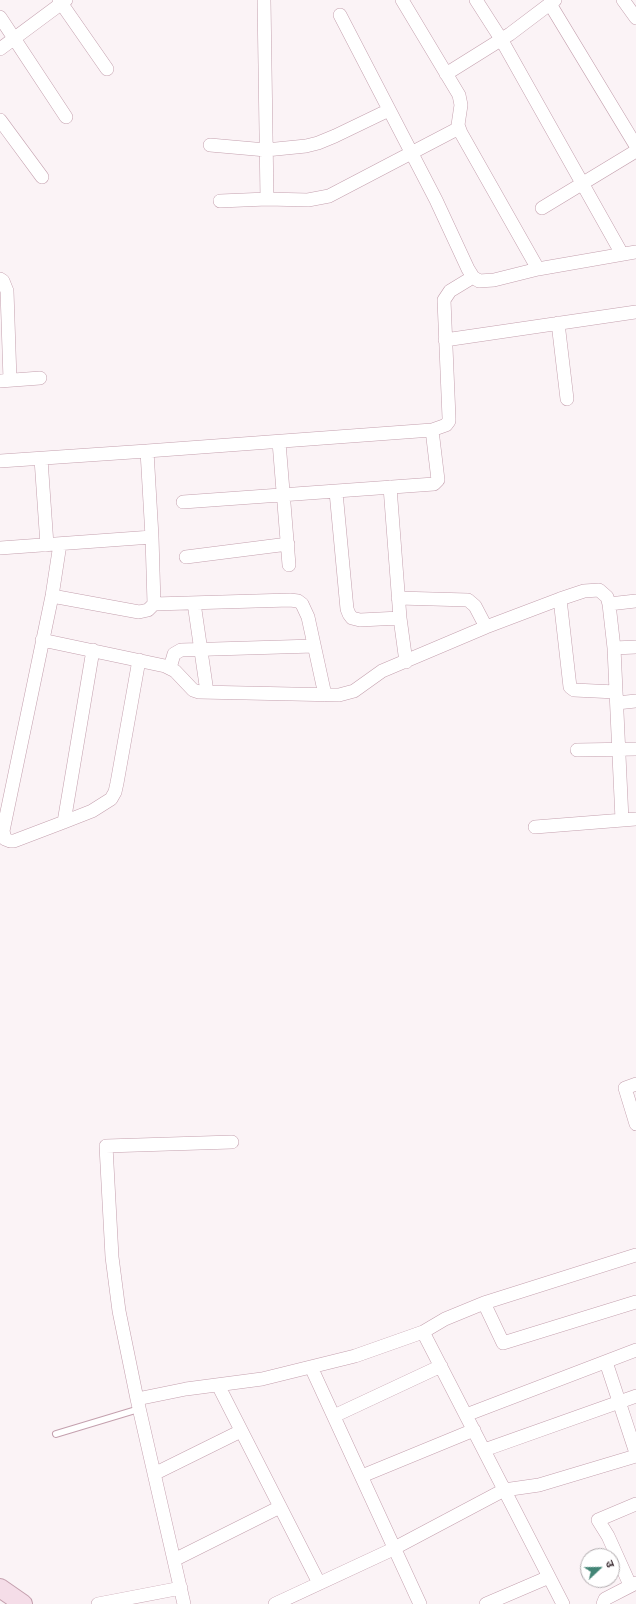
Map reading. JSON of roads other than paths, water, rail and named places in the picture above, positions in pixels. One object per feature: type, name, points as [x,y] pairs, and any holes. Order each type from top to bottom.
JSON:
[{"type":"street","points":[[264,0],[267,199]]},
{"type":"street","points":[[402,0],[460,98],[461,105],[458,120],[459,128],[538,269]]},
{"type":"street","points":[[476,0],[501,39],[622,254]]},
{"type":"street","points":[[623,0],[636,18]]},
{"type":"street","points":[[0,49],[62,1],[107,69]]},
{"type":"street","points":[[446,74],[501,39],[552,2],[636,146]]},
{"type":"street","points":[[340,15],[436,200],[473,277],[479,281],[485,281],[538,269],[636,252]]},
{"type":"street","points":[[0,17],[66,117]]},
{"type":"street","points":[[210,145],[266,150],[306,146],[318,143],[389,110]]},
{"type":"street","points":[[0,120],[42,178]]},
{"type":"street","points":[[220,201],[267,199],[308,200],[329,196],[459,128]]},
{"type":"street","points":[[542,208],[582,182],[636,151]]},
{"type":"street","points":[[0,461],[279,442],[432,430],[444,427],[449,422],[444,300],[450,291],[473,277]]},
{"type":"street","points":[[0,279],[3,281],[7,291],[5,380],[40,378]]},
{"type":"street","points":[[445,340],[636,312]]},
{"type":"street","points":[[558,323],[566,399]]},
{"type":"street","points":[[183,502],[434,484],[437,482],[432,430]]},
{"type":"street","points":[[279,442],[289,565]]},
{"type":"street","points":[[147,451],[154,604]]},
{"type":"street","points":[[41,459],[54,544],[52,596],[3,834],[7,840],[14,841],[92,811],[111,799],[115,792],[139,660]]},
{"type":"street","points":[[390,487],[398,598],[406,662]]},
{"type":"street","points":[[336,492],[347,609],[349,614],[352,618],[360,620],[400,618]]},
{"type":"street","points":[[0,548],[152,537]]},
{"type":"street","points":[[186,558],[288,544]]},
{"type":"street","points":[[42,640],[170,668],[193,690],[207,692],[325,695],[347,694],[354,691],[382,671],[486,627],[560,598],[584,591],[599,590],[607,597],[609,604],[614,648],[622,820]]},
{"type":"street","points":[[52,596],[139,612],[148,610],[154,604],[298,601],[306,610],[325,695]]},
{"type":"street","points":[[398,598],[468,600],[475,606],[486,627]]},
{"type":"street","points":[[560,598],[570,687],[574,690],[636,701]]},
{"type":"street","points":[[609,604],[636,601]]},
{"type":"street","points":[[194,603],[207,692]]},
{"type":"street","points":[[170,668],[174,654],[178,651],[314,646]]},
{"type":"street","points":[[614,648],[636,647]]},
{"type":"street","points":[[64,822],[93,650]]},
{"type":"street","points":[[577,750],[636,749]]},
{"type":"street","points":[[535,827],[636,819]]},
{"type":"street","points":[[636,1084],[625,1088],[636,1123]]},
{"type":"street","points":[[184,1604],[138,1404],[119,1311],[112,1257],[106,1146],[232,1142]]},
{"type":"street","points":[[138,1404],[186,1389],[262,1380],[355,1356],[424,1332],[445,1318],[484,1303],[636,1255]]},
{"type":"street","points":[[484,1303],[503,1343],[636,1302]]},
{"type":"street","points":[[424,1332],[563,1604]]},
{"type":"street","points":[[466,1415],[636,1350]]},
{"type":"street","points":[[275,1604],[394,1548],[504,1490],[538,1485],[636,1454],[621,1403],[606,1362]]},
{"type":"street","points":[[334,1416],[441,1366]]},
{"type":"street","points":[[311,1367],[420,1604]]},
{"type":"street","points":[[218,1385],[319,1583]]},
{"type":"street","points":[[484,1450],[621,1403],[636,1396]]},
{"type":"street","points":[[362,1476],[474,1430]]},
{"type":"street","points":[[154,1474],[241,1431]]},
{"type":"street","points":[[603,1604],[605,1599],[633,1584],[598,1520],[636,1504]]},
{"type":"street","points":[[174,1560],[280,1507]]},
{"type":"street","points":[[486,1604],[549,1577]]},
{"type":"street","points":[[0,1588],[23,1604]]},
{"type":"street","points":[[98,1604],[181,1588]]},
{"type":"lane","points":[[56,1434],[138,1404]]}]
